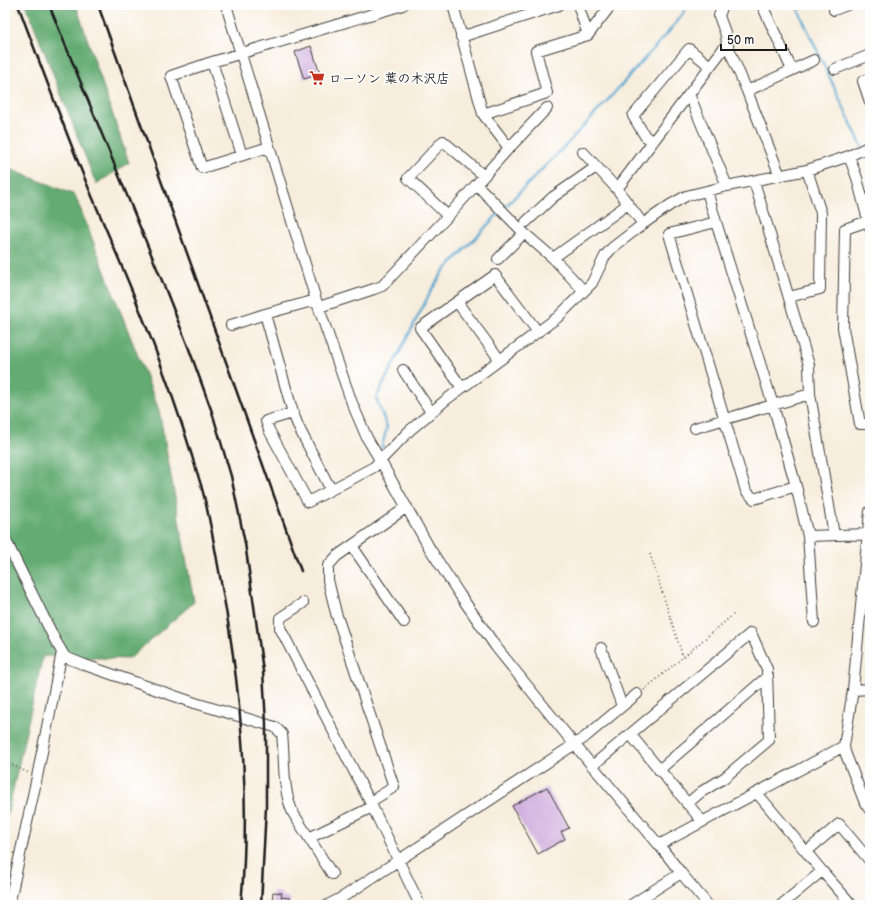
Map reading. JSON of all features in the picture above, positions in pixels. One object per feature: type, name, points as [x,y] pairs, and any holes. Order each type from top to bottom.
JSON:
[{"type":"street","points":[[226,5],[317,303],[352,403],[367,438],[430,550],[496,647],[592,766],[708,905]]},
{"type":"street","points":[[269,147],[202,168],[171,76],[241,53],[403,5]]},
{"type":"street","points":[[453,5],[482,114],[509,148]]},
{"type":"street","points":[[461,37],[559,5]]},
{"type":"street","points":[[578,5],[588,35]]},
{"type":"street","points":[[482,114],[547,93],[536,51],[588,35],[611,5]]},
{"type":"street","points":[[724,5],[719,16],[726,35],[727,44],[780,176]]},
{"type":"street","points":[[762,5],[792,70]]},
{"type":"street","points":[[834,10],[847,5]]},
{"type":"street","points":[[617,189],[727,44]]},
{"type":"street","points":[[653,142],[645,136],[633,116],[689,49],[710,66]]},
{"type":"street","points":[[835,69],[870,55]]},
{"type":"street","points":[[747,91],[814,60]]},
{"type":"street","points":[[212,62],[242,155]]},
{"type":"street","points":[[870,78],[863,81],[870,102]]},
{"type":"street","points":[[689,94],[727,186]]},
{"type":"street","points":[[231,325],[265,314],[317,303],[382,286],[477,185],[546,108]]},
{"type":"street","points":[[448,216],[408,178],[443,141],[484,176]]},
{"type":"street","points":[[293,412],[266,421],[269,430],[308,502],[374,467],[409,431],[431,412],[558,317],[592,283],[605,256],[612,248],[670,205],[686,196],[807,170],[849,156],[865,148]]},
{"type":"street","points":[[583,152],[617,189],[643,224]]},
{"type":"street","points":[[849,156],[857,178],[869,224],[845,229],[843,328],[860,424],[870,424]]},
{"type":"street","points":[[526,222],[553,197],[596,167]]},
{"type":"street","points":[[789,297],[820,289],[820,213],[807,170]]},
{"type":"street","points":[[754,181],[809,365],[810,394],[834,535]]},
{"type":"street","points":[[477,185],[524,233],[553,258],[584,291]]},
{"type":"street","points":[[707,191],[773,405],[796,486],[808,536],[814,622]]},
{"type":"street","points":[[553,258],[628,204]]},
{"type":"street","points":[[716,222],[669,234],[746,491],[754,498],[796,486]]},
{"type":"street","points":[[498,259],[524,233]]},
{"type":"street","points":[[462,388],[420,328],[495,275],[538,332]]},
{"type":"street","points":[[457,302],[500,360]]},
{"type":"street","points":[[265,314],[293,412],[299,428],[331,490]]},
{"type":"street","points":[[403,370],[431,412]]},
{"type":"street","points":[[696,428],[810,394]]},
{"type":"street","points":[[309,838],[371,804],[394,787],[336,613],[328,580],[328,566],[337,556],[407,507]]},
{"type":"street","points":[[870,511],[853,690],[844,746],[865,802],[870,810]]},
{"type":"street","points":[[808,536],[869,534]]},
{"type":"street","points":[[5,539],[55,640],[65,657],[156,690],[275,727],[282,734],[288,803],[332,874]]},
{"type":"street","points":[[352,546],[404,622]]},
{"type":"street","points":[[303,603],[280,618],[280,628],[371,804],[420,905]]},
{"type":"street","points":[[592,766],[751,633],[768,669],[769,740],[724,778],[701,792],[688,804]]},
{"type":"street","points":[[601,648],[622,706]]},
{"type":"street","points":[[8,905],[37,777],[62,652]]},
{"type":"street","points":[[659,770],[768,676]]},
{"type":"street","points":[[853,690],[870,689]]},
{"type":"street","points":[[328,905],[342,901],[398,860],[584,738],[637,694]]},
{"type":"street","points":[[630,734],[702,821]]},
{"type":"street","points":[[659,845],[844,746]]},
{"type":"street","points":[[757,793],[852,905]]},
{"type":"street","points":[[806,852],[839,824],[870,861]]},
{"type":"street","points":[[785,904],[822,871]]},
{"type":"street","points":[[631,905],[681,873]]},
{"type":"path","points":[[650,554],[683,657]]},
{"type":"path","points":[[637,694],[642,692],[734,614]]},
{"type":"path","points":[[5,762],[37,777]]},
{"type":"green space","points":[[26,5],[76,5],[129,163],[96,184]]},
{"type":"green space","points":[[5,167],[75,195],[159,410],[194,602],[129,659],[43,656],[5,825]]},
{"type":"building","points":[[311,46],[320,74],[304,79],[295,52]]},
{"type":"building","points":[[547,787],[569,828],[561,832],[565,839],[538,854],[512,806]]},
{"type":"building","points":[[273,892],[282,893],[281,897],[290,898],[289,905],[272,905]]},
{"type":"waterway","points":[[503,209],[607,101],[671,29],[683,14],[687,5]]},
{"type":"waterway","points":[[796,5],[862,147]]},
{"type":"waterway","points":[[865,151],[870,157]]},
{"type":"waterway","points":[[381,450],[387,427],[376,398],[431,291],[443,272],[499,213]]},
{"type":"railway","points":[[18,5],[82,172],[129,282],[153,344],[194,461],[204,497],[228,622],[239,702],[245,824],[241,905]]},
{"type":"railway","points":[[49,5],[189,349],[212,412],[231,476],[245,543],[263,671],[266,724],[266,807],[261,905]]},
{"type":"railway","points":[[98,5],[301,571]]},
{"type":"place","name":"ローソン 葉の木沢店","points":[[317,78]]}]
